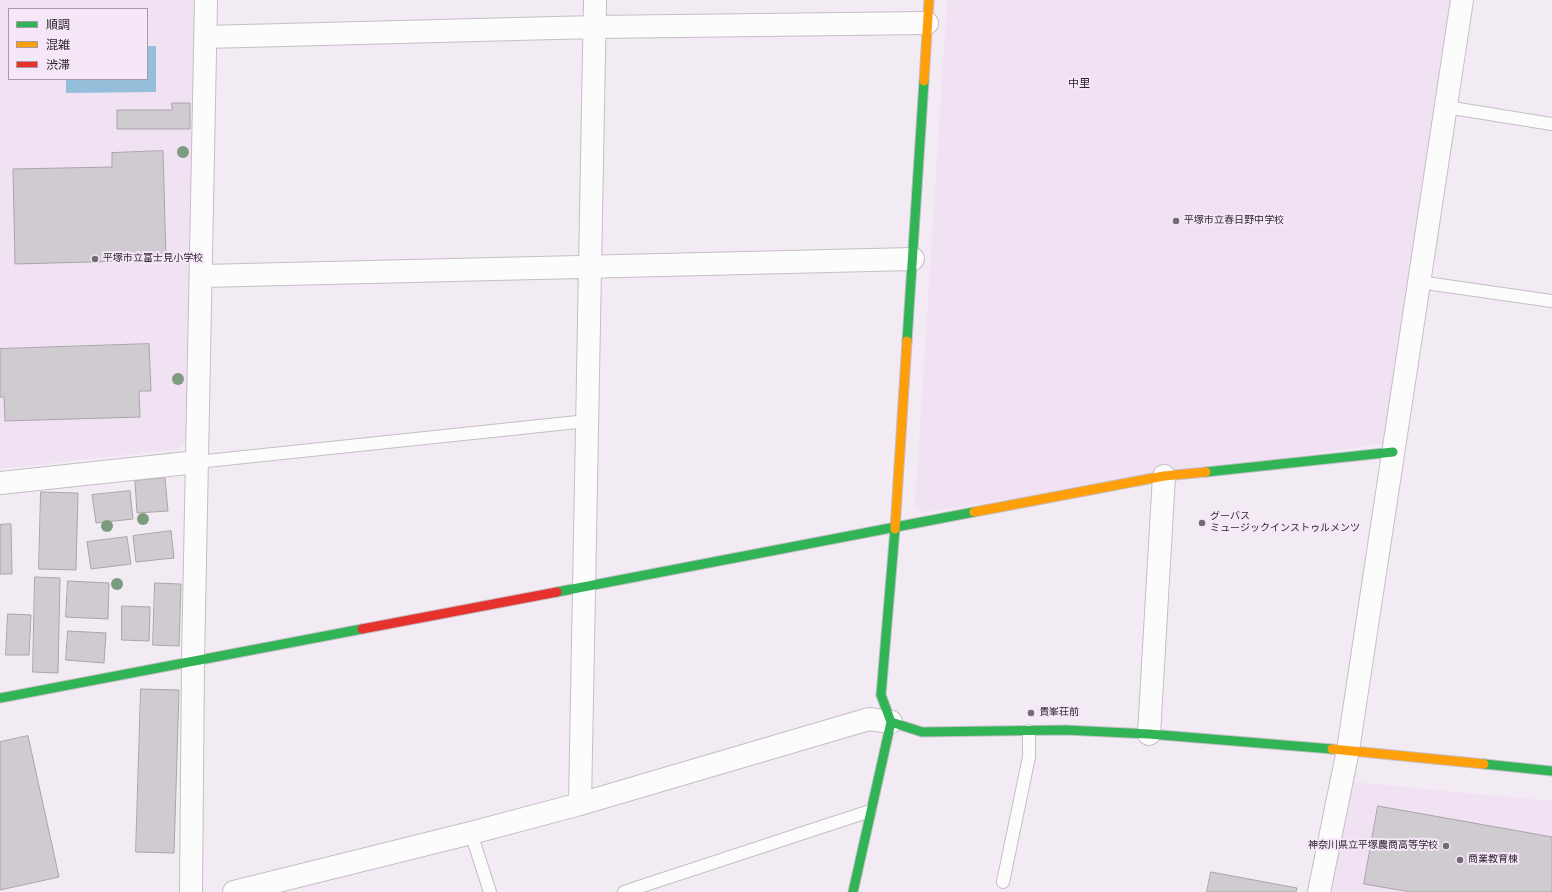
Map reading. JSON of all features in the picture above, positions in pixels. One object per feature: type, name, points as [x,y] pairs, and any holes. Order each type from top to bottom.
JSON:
[{"type":"street","points":[[191,892],[197,462],[202,276],[206,0]]},
{"type":"street","points":[[580,804],[595,0]]},
{"type":"street","points":[[853,892],[891,722],[881,695],[896,527],[929,0]]},
{"type":"street","points":[[1319,892],[1348,750],[1462,0]]},
{"type":"street","points":[[206,37],[594,27],[927,23]]},
{"type":"street","points":[[202,276],[913,259]]},
{"type":"street","points":[[0,698],[584,585],[1164,476],[1393,452]]},
{"type":"street","points":[[0,483],[197,462]]},
{"type":"street","points":[[1149,734],[1164,476]]},
{"type":"street","points":[[234,892],[471,833],[580,804],[869,719],[891,722],[922,732],[1065,730],[1149,734],[1348,750],[1552,771]]},
{"type":"lane","points":[[1446,107],[1552,124]]},
{"type":"lane","points":[[1419,282],[1552,301]]},
{"type":"lane","points":[[197,462],[587,421]]},
{"type":"lane","points":[[1003,882],[1029,757],[1029,731]]},
{"type":"lane","points":[[624,892],[870,811]]},
{"type":"lane","points":[[471,833],[490,892]]},
{"type":"shaded area","name":"平塚市立富士見小学校","points":[[0,0],[195,0],[187,440],[179,449],[0,469]]},
{"type":"shaded area","name":"平塚市立春日野中学校","points":[[947,0],[1453,0],[1386,443],[920,513],[915,504]]},
{"type":"shaded area","name":"神奈川県立平塚農商高等学校","points":[[1353,782],[1552,801],[1552,892],[1329,892]]},
{"type":"water","points":[[148,46],[156,46],[156,92],[66,93],[66,80],[148,80]]},
{"type":"building","points":[[172,103],[190,103],[190,129],[117,129],[117,110],[172,110]]},
{"type":"building","points":[[163,151],[166,260],[15,264],[13,169],[112,167],[112,153]]},
{"type":"building","points":[[149,344],[151,391],[139,391],[140,417],[5,421],[4,397],[0,397],[0,349]]},
{"type":"building","points":[[165,478],[168,511],[137,513],[135,481]]},
{"type":"building","points":[[130,491],[133,519],[96,523],[92,495]]},
{"type":"building","points":[[41,492],[78,493],[76,570],[39,569]]},
{"type":"building","points":[[11,524],[12,574],[0,574],[0,525]]},
{"type":"building","points":[[171,531],[174,558],[136,562],[133,536]]},
{"type":"building","points":[[127,537],[131,564],[91,569],[87,542]]},
{"type":"building","points":[[35,577],[60,578],[58,673],[33,672]]},
{"type":"building","points":[[68,581],[109,583],[108,619],[66,617]]},
{"type":"building","points":[[155,583],[181,584],[179,646],[153,645]]},
{"type":"building","points":[[122,606],[150,607],[149,641],[122,640]]},
{"type":"building","points":[[8,614],[31,615],[29,655],[6,655]]},
{"type":"building","points":[[68,631],[106,633],[104,663],[66,660]]},
{"type":"building","points":[[141,689],[179,690],[174,853],[136,852]]},
{"type":"building","points":[[28,736],[59,877],[0,890],[0,742]]},
{"type":"building","name":"商業教育棟","points":[[1378,806],[1552,837],[1552,892],[1411,892],[1364,884]]},
{"type":"building","points":[[1211,872],[1297,888],[1296,892],[1207,892]]},
{"type":"traffic: fast","points":[[907,341],[924,81]]},
{"type":"traffic: fast","points":[[1206,472],[1393,452]]},
{"type":"traffic: fast","points":[[557,592],[974,512]]},
{"type":"traffic: fast","points":[[853,892],[891,722],[881,695],[895,529]]},
{"type":"traffic: fast","points":[[0,698],[362,629]]},
{"type":"traffic: fast","points":[[891,722],[922,732],[1065,730],[1149,734],[1332,749]]},
{"type":"traffic: fast","points":[[1484,764],[1552,771]]},
{"type":"traffic: slow","points":[[924,81],[929,0]]},
{"type":"traffic: slow","points":[[895,529],[907,341]]},
{"type":"traffic: slow","points":[[974,512],[1164,476],[1206,472]]},
{"type":"traffic: slow","points":[[1332,749],[1484,764]]},
{"type":"traffic: jam","points":[[362,629],[557,592]]},
{"type":"place","name":"平塚市立春日野中学校","points":[[1176,221]]},
{"type":"place","name":"平塚市立富士見小学校","points":[[95,259]]},
{"type":"place","name":"グーバス ミュージックインストゥルメンツ","points":[[1202,523]]},
{"type":"place","name":"貴峯荘前","points":[[1031,713]]},
{"type":"place","name":"神奈川県立平塚農商高等学校","points":[[1446,846]]},
{"type":"place","name":"商業教育棟","points":[[1460,860]]},
{"type":"district","name":"中里","points":[[1079,85]]}]
